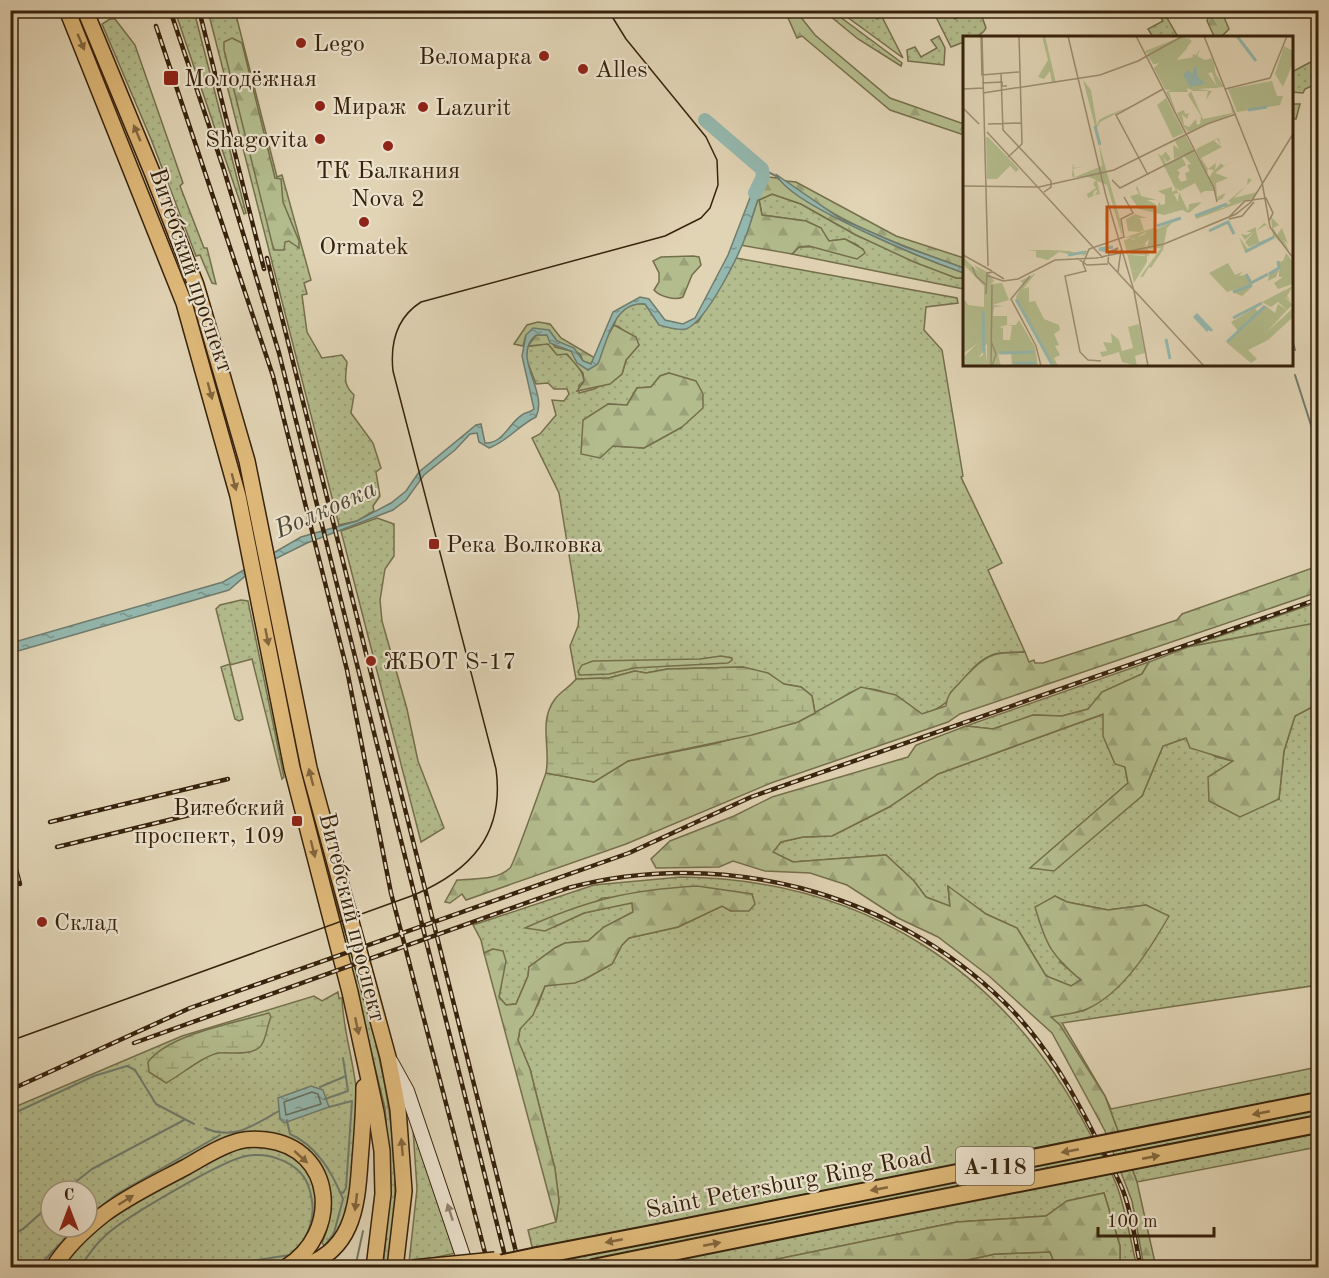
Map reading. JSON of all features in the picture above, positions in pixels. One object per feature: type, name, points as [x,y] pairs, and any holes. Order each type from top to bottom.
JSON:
[{"type":"highway","name":"Saint Petersburg Ring Road","points":[[481,1268],[1318,1101]]},
{"type":"highway","name":"Saint Petersburg Ring Road","points":[[593,1268],[1318,1124]]},
{"type":"main road","name":"Витебский проспект","points":[[67,10],[189,318],[251,551],[292,768],[350,992],[376,1112],[383,1172],[381,1224],[374,1268]]},
{"type":"main road","name":"Витебский проспект","points":[[85,10],[156,181],[203,307],[247,460],[309,768],[388,1056],[398,1109],[404,1167],[395,1268]]},
{"type":"main road","name":"Витебский проспект","points":[[388,1056],[407,1091],[466,1268]]},
{"type":"main road","points":[[297,1268],[317,1260],[334,1248],[344,1236],[355,1212],[364,1123],[364,1060]]},
{"type":"main road","points":[[53,1268],[75,1239],[105,1213],[206,1156],[231,1144],[254,1139],[279,1143],[302,1156],[315,1173],[323,1194],[324,1215],[315,1240],[299,1259],[285,1268]]},
{"type":"main road","points":[[413,1268],[537,1257]]},
{"type":"green space","points":[[1217,10],[1229,11],[1224,17],[1229,29],[1222,36],[1214,36],[1207,21],[1209,14]]},
{"type":"green space","points":[[175,11],[194,11],[246,213],[244,214]]},
{"type":"green space","points":[[208,11],[235,11],[277,177],[282,175],[311,280],[304,283],[307,294],[302,295],[307,332],[322,358],[342,355],[347,362],[346,383],[354,395],[351,413],[373,443],[381,468],[376,472],[380,496],[373,506],[374,511],[357,521],[339,525]]},
{"type":"green space","points":[[785,11],[796,11],[815,35],[890,98],[963,124],[963,135],[890,110],[802,36],[797,38]]},
{"type":"green space","points":[[824,11],[832,11],[902,63],[901,66],[858,39]]},
{"type":"green space","points":[[839,11],[872,11],[877,19],[882,17],[903,58]]},
{"type":"green space","points":[[933,11],[951,11],[955,19],[967,14],[966,11],[980,11],[986,28],[984,31],[977,36],[963,36],[963,42],[951,47]]},
{"type":"green space","points":[[1157,11],[1163,11],[1177,36],[1152,36],[1148,29],[1163,21]]},
{"type":"green space","points":[[115,19],[135,45],[183,183],[180,186],[204,248],[207,248],[216,284],[212,283],[200,255],[196,256],[151,139],[102,24]]},
{"type":"green space","points":[[939,36],[945,48],[944,65],[908,61],[907,50],[915,47],[921,57],[937,48],[931,40]]},
{"type":"green space","points":[[232,38],[242,43],[275,178],[281,179],[283,202],[299,241],[299,248],[289,241],[285,242],[284,250],[274,250],[273,247],[224,50],[224,42]]},
{"type":"green space","points":[[1318,58],[1318,65],[1312,68],[1318,83],[1305,89],[1303,93],[1293,92],[1293,71]]},
{"type":"green space","points":[[1293,104],[1300,104],[1296,119],[1293,119]]},
{"type":"green space","points":[[768,177],[777,178],[843,221],[915,255],[963,273],[963,278],[956,278],[914,262],[856,235],[801,204],[772,194],[759,200],[762,215],[806,221],[821,228],[829,241],[845,239],[863,249],[865,253],[857,259],[809,246],[799,247],[792,254],[740,245]]},
{"type":"green space","points":[[786,181],[796,182],[896,236],[963,258],[963,268],[894,242],[849,222]]},
{"type":"green space","points":[[772,194],[801,204],[856,235],[956,278],[963,278],[963,289],[792,254],[799,247],[859,246],[845,239],[829,241],[825,239],[821,228],[806,221],[762,215],[759,200]]},
{"type":"green space","points":[[661,257],[699,257],[701,265],[692,275],[683,297],[667,297],[654,290],[659,282],[659,273],[653,261]]},
{"type":"green space","points":[[736,258],[957,298],[958,303],[926,307],[924,330],[942,350],[963,476],[961,477],[1002,563],[988,570],[1025,652],[996,654],[981,661],[945,703],[922,714],[887,693],[867,689],[848,694],[815,713],[812,696],[801,687],[784,684],[743,667],[667,669],[646,673],[635,671],[609,678],[576,679],[570,646],[578,626],[579,616],[559,493],[532,438],[540,434],[556,415],[552,400],[564,401],[569,394],[567,389],[554,389],[548,383],[536,384],[526,358],[528,346],[548,344],[571,358],[583,376],[584,381],[579,385],[579,393],[594,389],[622,374],[626,360],[639,345],[614,325],[618,315],[625,308],[634,304],[645,304],[663,326],[676,329],[698,322]],"holes":[[[669,373],[682,427],[644,448],[613,446],[608,404],[627,405],[637,388],[651,387],[660,376]]]},
{"type":"green space","points":[[538,322],[550,324],[561,338],[595,358],[591,364],[583,361],[580,354],[557,341],[549,330],[526,335],[523,346],[514,344],[527,325]]},
{"type":"green space","points":[[614,325],[636,337],[639,345],[626,360],[622,374],[610,384],[577,391],[584,381],[583,373],[567,354],[557,355],[548,344],[528,346],[536,335],[547,335],[555,347],[571,351],[588,370]]},
{"type":"green space","points":[[669,373],[696,381],[703,394],[703,408],[682,427],[644,448],[613,446],[600,458],[581,454],[583,420],[608,404],[627,405],[637,388],[651,387],[660,376]]},
{"type":"green space","points":[[377,518],[394,524],[394,556],[385,569],[380,600],[382,621],[407,709],[418,761],[444,828],[421,842],[341,531]]},
{"type":"green space","points":[[1318,566],[1318,592],[960,714],[948,722],[771,783],[626,844],[466,900],[462,894],[450,903],[445,902],[457,880],[492,877],[510,868],[546,773],[594,782],[628,761],[709,745],[798,722],[861,687],[896,695],[922,714],[946,706],[952,691],[978,664],[990,656],[1025,652],[1029,662],[1034,660],[1035,663],[1043,663],[1177,620],[1182,614]]},
{"type":"green space","points":[[241,600],[248,601],[284,777],[282,779],[252,659],[230,665],[243,719],[239,721],[235,719],[221,667],[230,664],[216,609],[220,605]]},
{"type":"green space","points":[[1318,602],[1318,625],[1188,647]]},
{"type":"green space","points":[[1315,623],[1318,625],[1318,704],[1295,716],[1284,751],[1279,799],[1240,817],[1209,801],[1208,777],[1233,761],[1190,748],[1186,738],[1163,746],[1142,796],[1054,871],[1030,868],[1128,783],[1125,767],[1115,764],[1103,736],[1103,714],[938,774],[889,807],[832,836],[803,837],[781,842],[773,852],[793,862],[886,855],[914,881],[926,897],[950,906],[948,886],[986,914],[1017,928],[1046,976],[1071,986],[1081,980],[1056,956],[1046,940],[1035,907],[1055,896],[1067,902],[1108,910],[1146,905],[1169,916],[1144,956],[1112,992],[1087,1009],[1051,1017],[1060,1025],[1105,1096],[1137,1182],[1156,1267],[1144,1267],[1132,1201],[1105,1131],[1052,1033],[989,976],[938,937],[898,918],[847,885],[810,873],[765,871],[733,861],[719,867],[656,868],[651,859],[670,841],[734,816],[772,797],[908,757],[916,745],[966,726],[993,729],[1033,715],[1062,716],[1088,709],[1102,692],[1142,674],[1149,662],[1188,647]]},
{"type":"green space","points":[[721,656],[732,658],[732,660],[728,663],[634,668],[609,674],[580,675],[578,672],[582,665],[593,661],[700,659]]},
{"type":"green space","points":[[1149,662],[1142,674],[1102,692],[1089,709],[1062,716],[1033,715],[993,729],[966,726]]},
{"type":"green space","points":[[743,667],[768,673],[784,684],[801,687],[812,696],[815,713],[798,722],[752,735],[628,761],[594,782],[546,773],[547,717],[557,696],[576,679],[609,678],[635,671],[646,673],[668,669]]},
{"type":"green space","points":[[1318,704],[1318,985],[1062,1023],[1105,1096],[1050,1017],[1085,1010],[1168,916],[1146,905],[1108,910],[1067,902],[1055,896],[1060,962],[1082,981],[1071,986],[1046,976],[1017,928],[986,914],[948,887],[950,907],[926,897],[914,881],[886,855],[793,862],[772,852],[781,842],[803,837],[832,836],[889,807],[938,774],[1104,714],[1125,767],[1128,783],[1031,868],[1142,796],[1163,746],[1186,738],[1216,757],[1233,761],[1279,799],[1284,751],[1295,716]]},
{"type":"green space","points":[[325,863],[368,1012],[390,1115],[395,1166],[394,1217],[387,1267],[383,1267],[391,1183],[385,1108]]},
{"type":"green space","points":[[681,877],[747,882],[810,895],[868,916],[922,944],[971,981],[1016,1024],[1055,1075],[1089,1132],[1116,1184],[1137,1267],[1120,1267],[1120,1246],[1104,1193],[1067,1201],[1046,1216],[957,1222],[739,1267],[537,1267],[528,1230],[556,1222],[559,1201],[555,1169],[530,1069],[518,1041],[520,1029],[538,1005],[545,986],[585,979],[612,964],[622,945],[629,938],[678,927],[722,906],[731,911],[752,894],[735,892],[602,898],[554,927],[584,913],[632,902],[633,912],[604,927],[588,941],[565,943],[555,948],[529,967],[528,976],[516,1004],[506,1005],[499,997],[501,987],[493,949],[484,953],[481,940],[473,925],[594,885]]},
{"type":"green space","points":[[697,886],[752,894],[755,904],[749,911],[731,911],[722,906],[678,927],[629,938],[622,945],[612,964],[575,983],[545,986],[533,1015],[520,1029],[518,1040],[530,1069],[555,1169],[559,1201],[556,1222],[484,953],[493,949],[503,951],[506,961],[499,997],[506,1005],[516,1004],[528,976],[529,967],[565,943],[588,941],[604,927],[633,912],[632,903],[584,913],[545,931],[525,928],[568,910],[609,898],[650,890]]},
{"type":"green space","points":[[338,992],[339,998],[342,998],[344,1023],[356,1085],[357,1109],[353,1189],[348,1213],[344,1223],[326,1248],[322,1243],[328,1225],[330,1207],[321,1172],[254,1134],[99,1214],[99,1179],[39,1179],[39,1239],[69,1239],[45,1267],[11,1267],[10,1109],[182,1036],[314,996],[322,1001]]},
{"type":"green space","points":[[269,1013],[271,1017],[264,1041],[256,1050],[213,1055],[166,1083],[149,1072],[148,1062],[171,1044],[204,1031]]},
{"type":"green space","points":[[1318,1067],[1318,1147],[1137,1182],[1105,1096],[1111,1109]]},
{"type":"green space","points":[[413,1129],[456,1253],[409,1263],[417,1189]]},
{"type":"green space","points":[[243,1143],[286,1150],[312,1173],[320,1215],[297,1256],[277,1267],[58,1268],[85,1239],[99,1239],[99,1225],[110,1213]]},
{"type":"green space","points":[[1104,1193],[1120,1246],[1120,1267],[1056,1267],[1050,1252],[995,1254],[930,1268],[739,1267],[957,1222],[1046,1216],[1067,1201]]},
{"type":"green space","points":[[1050,1252],[1056,1267],[930,1268],[995,1254]]},
{"type":"water","points":[[777,175],[841,219],[905,247],[963,268],[963,273],[862,231],[832,216],[787,187]]},
{"type":"water","points":[[758,177],[768,177],[737,256],[703,314],[686,329],[659,325],[645,304],[634,305],[626,309],[613,324],[598,364],[588,370],[577,363],[571,351],[550,343],[547,335],[536,335],[529,343],[527,353],[538,396],[539,407],[536,417],[489,448],[479,442],[477,433],[470,434],[455,450],[424,475],[406,500],[393,510],[307,543],[251,571],[229,590],[11,653],[11,643],[223,582],[301,537],[357,521],[391,503],[406,491],[419,472],[476,425],[481,424],[485,443],[497,440],[517,419],[534,409],[522,356],[526,335],[533,328],[549,330],[557,341],[574,348],[583,361],[591,364],[613,312],[640,297],[649,299],[665,320],[683,324],[695,318],[728,255]]},
{"type":"water","points":[[311,1086],[323,1090],[329,1107],[284,1123],[280,1119],[278,1098]]},
{"type":"waterway","points":[[705,120],[762,169],[763,177],[755,193]]},
{"type":"waterway","points":[[762,169],[778,177]]},
{"type":"waterway","points":[[1293,343],[1295,350]]},
{"type":"waterway","points":[[1295,375],[1318,447]]},
{"type":"waterway","points":[[325,1099],[348,1091],[343,1058]]},
{"type":"waterway","points":[[10,1115],[94,1076],[127,1066],[135,1070],[156,1104],[194,1124]]},
{"type":"waterway","points":[[320,1087],[346,1076]]},
{"type":"waterway","points":[[329,1107],[352,1101],[346,1188],[343,1193],[340,1192]]},
{"type":"waterway","points":[[205,1128],[225,1133],[243,1130],[279,1111]]},
{"type":"waterway","points":[[79,1179],[92,1169],[184,1120]]},
{"type":"waterway","points":[[287,1121],[290,1134],[308,1145],[323,1161],[343,1199],[334,1233],[326,1244]]},
{"type":"waterway","points":[[99,1208],[117,1194],[220,1135]]},
{"type":"waterway","points":[[80,1268],[102,1239],[132,1216],[196,1178],[246,1156],[255,1155],[282,1160],[298,1170],[304,1177],[312,1206],[312,1219],[305,1238]]},
{"type":"waterway","points":[[10,1236],[23,1229],[39,1215]]},
{"type":"waterway","points":[[355,1268],[363,1231]]},
{"type":"waterway","points":[[37,1268],[65,1239]]},
{"type":"waterway","points":[[250,1261],[290,1255],[302,1243]]},
{"type":"tram line","points":[[10,1041],[414,895],[452,874],[467,862],[489,832],[495,813],[496,769],[393,371],[394,341],[400,323],[412,308],[421,302],[665,236],[701,218],[710,208],[718,185],[717,160],[706,137],[626,39],[608,10]]},
{"type":"railway","points":[[170,10],[224,170],[279,353],[508,1268]]},
{"type":"railway","points":[[199,10],[264,269]]},
{"type":"railway","points":[[156,26],[273,376],[347,670],[391,893],[489,1268]]},
{"type":"railway","points":[[267,258],[520,1268]]},
{"type":"railway","points":[[10,1090],[190,1008],[629,853],[751,797],[1318,599]]},
{"type":"railway","points":[[50,822],[228,779]]},
{"type":"railway","points":[[57,847],[235,804]]},
{"type":"railway","points":[[10,847],[20,884]]},
{"type":"railway","points":[[134,1043],[568,888],[625,877],[684,873],[743,877],[800,888],[856,906],[909,932],[959,964],[1004,1002],[1019,1018],[1058,1069],[1117,1177],[1128,1207],[1141,1268]]},
{"type":"place","name":"Lego","points":[[301,43]]},
{"type":"place","name":"Веломарка","points":[[544,56]]},
{"type":"place","name":"Alles","points":[[583,69]]},
{"type":"place","name":"Молодёжная","points":[[171,78]]},
{"type":"place","name":"Мираж","points":[[320,106]]},
{"type":"place","name":"Lazurit","points":[[423,107]]},
{"type":"place","name":"Shagovita","points":[[320,139]]},
{"type":"place","name":"ТК Балкания Nova 2","points":[[388,146]]},
{"type":"place","name":"Ormatek","points":[[364,222]]},
{"type":"place","name":"Река Волковка","points":[[434,544]]},
{"type":"place","name":"ЖБОТ S-17","points":[[371,661]]},
{"type":"place","name":"Витебский проспект, 109","points":[[297,821]]},
{"type":"place","name":"Склад","points":[[42,922]]},
{"type":"water label","name":"Волковка","points":[[325,508]]}]
